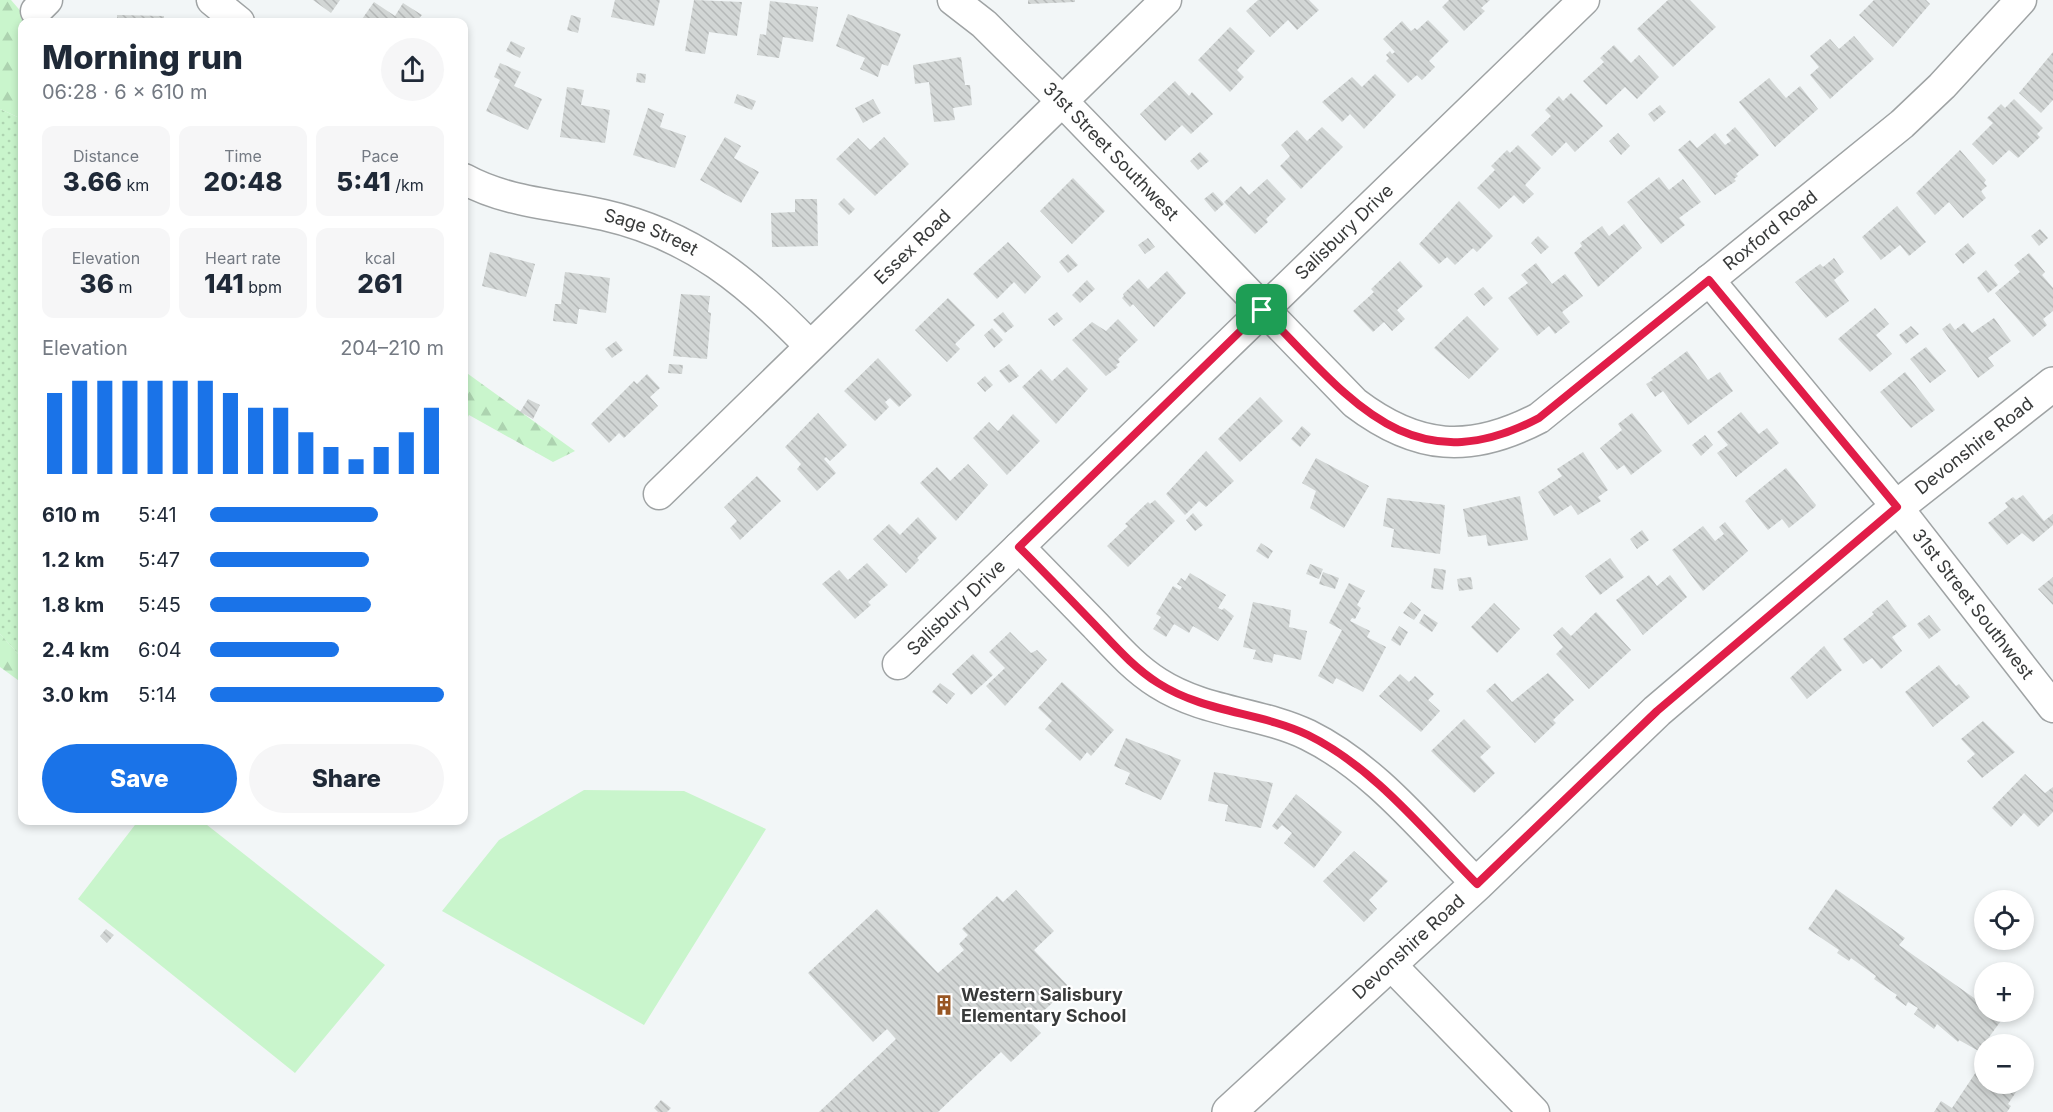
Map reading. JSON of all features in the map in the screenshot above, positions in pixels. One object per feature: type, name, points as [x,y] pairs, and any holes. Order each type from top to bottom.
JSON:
[{"type":"street","points":[[212,0],[234,18]]},
{"type":"street","name":"31st Street Southwest","points":[[953,0],[984,24],[1062,101],[1262,310]]},
{"type":"street","name":"Essex Road","points":[[659,494],[809,345],[1166,0]]},
{"type":"street","name":"Salisbury Drive","points":[[898,664],[1584,0]]},
{"type":"street","name":"Roxford Road","points":[[1262,310],[1355,403],[1379,422],[1403,433],[1427,440],[1458,443],[1483,441],[1512,432],[1539,418],[1902,124],[1942,86],[2021,0]]},
{"type":"street","name":"Sage Street","points":[[468,181],[513,200],[604,215],[649,228],[692,247],[749,286],[809,345]]},
{"type":"street","name":"31st Street Southwest","points":[[1709,280],[1897,507],[2053,708]]},
{"type":"street","name":"Devonshire Road","points":[[1229,1112],[1477,884],[1657,711],[1897,507],[2053,384]]},
{"type":"street","points":[[1019,547],[1130,662],[1159,684],[1218,710],[1273,722],[1306,734],[1337,751],[1365,771],[1477,884]]},
{"type":"street","points":[[1390,964],[1534,1112]]},
{"type":"green space","points":[[0,0],[11,0],[27,18],[18,18],[18,117],[0,109]]},
{"type":"green space","points":[[0,109],[18,117],[18,654],[0,634]]},
{"type":"green space","points":[[468,374],[575,451],[553,462],[469,415],[468,417]]},
{"type":"green space","points":[[0,634],[18,654],[18,680],[0,667]]},
{"type":"green space","points":[[584,790],[684,791],[766,829],[644,1025],[442,911],[499,840]]},
{"type":"green space","points":[[135,825],[207,825],[385,965],[295,1073],[78,899]]},
{"type":"building","points":[[313,0],[340,0],[331,13]]},
{"type":"building","points":[[615,0],[660,0],[654,26],[611,17]]},
{"type":"building","points":[[694,0],[742,2],[737,36],[709,32],[705,54],[685,51]]},
{"type":"building","points":[[1028,0],[1075,0],[1075,2],[1028,4]]},
{"type":"building","points":[[1258,0],[1309,0],[1319,10],[1297,30],[1288,20],[1270,37],[1246,11]]},
{"type":"building","points":[[1449,0],[1490,0],[1481,8],[1485,11],[1464,31],[1442,7]]},
{"type":"building","points":[[1668,0],[1690,0],[1716,27],[1673,67],[1637,29]]},
{"type":"building","points":[[1874,0],[1926,0],[1930,4],[1893,47],[1859,15]]},
{"type":"building","points":[[770,1],[818,7],[813,42],[783,37],[779,58],[757,55],[760,34],[766,35]]},
{"type":"building","points":[[374,2],[395,16],[403,3],[422,15],[419,18],[363,18]]},
{"type":"building","points":[[848,14],[901,34],[888,66],[882,64],[878,77],[860,69],[865,58],[836,46]]},
{"type":"building","points":[[117,15],[164,16],[164,18],[117,18]]},
{"type":"building","points":[[571,15],[581,18],[578,33],[567,30]]},
{"type":"building","points":[[1428,20],[1449,41],[1429,61],[1435,67],[1422,80],[1417,75],[1408,83],[1386,61],[1389,58],[1386,55],[1390,51],[1392,54],[1395,52],[1383,39],[1402,21],[1411,31],[1415,28],[1417,30]]},
{"type":"building","points":[[1230,27],[1255,51],[1237,70],[1244,77],[1230,92],[1198,60]]},
{"type":"building","points":[[1854,36],[1874,59],[1830,99],[1810,75],[1819,67],[1810,56],[1830,39],[1839,49]]},
{"type":"building","points":[[511,41],[525,48],[520,58],[506,51]]},
{"type":"building","points":[[1614,45],[1631,63],[1639,55],[1659,77],[1637,99],[1625,87],[1606,105],[1583,81],[1604,62],[1600,58]]},
{"type":"building","points":[[2053,52],[2053,100],[2041,113],[2019,93]]},
{"type":"building","points":[[961,57],[965,85],[970,85],[972,105],[953,108],[955,120],[934,122],[929,82],[915,84],[913,65]]},
{"type":"building","points":[[500,63],[521,72],[514,86],[542,99],[528,130],[486,111],[500,80],[494,77]]},
{"type":"building","points":[[637,73],[646,74],[645,83],[636,82]]},
{"type":"building","points":[[1375,74],[1396,95],[1364,129],[1350,114],[1342,122],[1322,102],[1352,77],[1362,87]]},
{"type":"building","points":[[1769,78],[1786,98],[1800,86],[1818,109],[1775,147],[1739,102]]},
{"type":"building","points":[[1175,81],[1189,96],[1192,92],[1213,114],[1191,134],[1182,125],[1165,141],[1140,114]]},
{"type":"building","points":[[567,87],[584,90],[581,105],[610,110],[605,143],[560,137]]},
{"type":"building","points":[[1571,93],[1603,126],[1575,152],[1566,142],[1552,156],[1531,135],[1551,116],[1545,110],[1559,96],[1563,101]]},
{"type":"building","points":[[737,94],[756,101],[752,110],[734,103]]},
{"type":"building","points":[[873,99],[881,113],[863,123],[855,108]]},
{"type":"building","points":[[2014,99],[2043,128],[2037,134],[2040,137],[2018,158],[2009,150],[1993,165],[1972,144],[1993,123],[1987,118],[2001,104],[2005,108]]},
{"type":"building","points":[[1660,105],[1666,112],[1654,122],[1648,114]]},
{"type":"building","points":[[648,108],[664,114],[660,127],[686,136],[675,168],[633,155]]},
{"type":"building","points":[[1322,127],[1343,147],[1301,189],[1280,166],[1290,156],[1281,145],[1297,130],[1307,141]]},
{"type":"building","points":[[1735,127],[1759,155],[1736,174],[1738,176],[1734,179],[1736,181],[1715,195],[1678,150],[1690,140],[1697,148],[1715,133],[1725,145],[1731,141],[1726,135]]},
{"type":"building","points":[[1618,133],[1630,146],[1621,155],[1609,141]]},
{"type":"building","points":[[725,137],[741,146],[734,158],[759,172],[741,203],[700,180]]},
{"type":"building","points":[[884,137],[909,164],[875,196],[836,159],[858,138],[870,150]]},
{"type":"building","points":[[1518,145],[1541,168],[1525,185],[1534,194],[1523,204],[1514,195],[1499,209],[1477,188],[1495,170],[1491,166],[1507,150],[1510,153]]},
{"type":"building","points":[[1960,150],[1986,180],[1984,183],[1987,186],[1981,191],[1986,198],[1963,218],[1949,202],[1935,215],[1916,193]]},
{"type":"building","points":[[1200,152],[1209,161],[1198,170],[1190,161]]},
{"type":"building","points":[[1659,177],[1669,190],[1683,179],[1701,202],[1679,218],[1685,225],[1661,244],[1627,202]]},
{"type":"building","points":[[1073,178],[1105,211],[1072,244],[1040,211]]},
{"type":"building","points":[[1267,179],[1286,199],[1255,234],[1224,202],[1241,186],[1249,195]]},
{"type":"building","points":[[1213,192],[1224,204],[1215,212],[1204,199]]},
{"type":"building","points":[[844,198],[855,209],[849,215],[838,204]]},
{"type":"building","points":[[795,199],[817,199],[818,246],[772,247],[771,213],[795,212]]},
{"type":"building","points":[[1459,201],[1493,236],[1477,252],[1473,248],[1455,265],[1447,257],[1439,264],[1419,244]]},
{"type":"building","points":[[1897,206],[1926,242],[1909,256],[1900,245],[1881,260],[1862,237]]},
{"type":"building","points":[[1624,224],[1642,248],[1598,287],[1574,253],[1582,246],[1580,243],[1602,226],[1609,236]]},
{"type":"building","points":[[2040,229],[2048,238],[2039,246],[2031,236]]},
{"type":"building","points":[[1538,236],[1549,247],[1541,254],[1531,243]]},
{"type":"building","points":[[1148,238],[1155,247],[1145,254],[1138,245]]},
{"type":"building","points":[[1008,242],[1041,277],[1025,294],[1014,282],[997,299],[973,274]]},
{"type":"building","points":[[1968,243],[1976,253],[1963,264],[1955,254]]},
{"type":"building","points":[[490,252],[535,264],[526,297],[482,286]]},
{"type":"building","points":[[2029,253],[2045,272],[2042,275],[2053,288],[2053,311],[2043,319],[2047,325],[2033,337],[1995,293],[2020,272],[2014,265]]},
{"type":"building","points":[[1068,254],[1078,265],[1068,273],[1059,262]]},
{"type":"building","points":[[1834,258],[1844,272],[1834,280],[1849,301],[1826,318],[1795,282],[1820,264],[1823,267]]},
{"type":"building","points":[[1400,261],[1423,286],[1397,310],[1405,319],[1392,331],[1384,322],[1373,332],[1353,311],[1374,292],[1371,289]]},
{"type":"building","points":[[1536,263],[1552,284],[1565,274],[1583,296],[1562,312],[1570,322],[1555,334],[1549,326],[1537,336],[1508,298],[1528,283],[1521,275]]},
{"type":"building","points":[[1986,270],[1998,285],[1988,293],[1977,278]]},
{"type":"building","points":[[1167,271],[1186,293],[1154,327],[1133,304],[1130,307],[1122,298],[1123,294],[1139,279],[1148,289]]},
{"type":"building","points":[[565,272],[610,278],[606,313],[579,309],[577,324],[553,321],[555,304],[561,304]]},
{"type":"building","points":[[1087,280],[1095,289],[1080,303],[1072,295]]},
{"type":"building","points":[[1483,287],[1493,298],[1484,306],[1474,294]]},
{"type":"building","points":[[681,294],[710,296],[708,312],[711,313],[707,359],[673,356]]},
{"type":"building","points":[[948,298],[975,325],[955,344],[960,349],[947,362],[915,330]]},
{"type":"building","points":[[1875,308],[1889,324],[1876,335],[1892,354],[1870,372],[1838,339]]},
{"type":"building","points":[[1003,312],[1014,326],[1005,333],[993,320]]},
{"type":"building","points":[[1057,312],[1063,319],[1054,326],[1048,319]]},
{"type":"building","points":[[1467,316],[1499,349],[1469,379],[1434,348]]},
{"type":"building","points":[[1994,318],[2011,341],[1988,358],[1994,366],[1978,378],[1942,329],[1950,323],[1955,330],[1964,323],[1972,333]]},
{"type":"building","points":[[1118,319],[1138,340],[1118,359],[1120,362],[1116,365],[1118,367],[1106,376],[1072,340],[1092,322],[1106,331]]},
{"type":"building","points":[[1911,326],[1919,334],[1906,344],[1899,335]]},
{"type":"building","points":[[992,328],[1003,340],[994,348],[984,335]]},
{"type":"building","points":[[616,341],[623,350],[612,358],[605,349]]},
{"type":"building","points":[[1926,347],[1946,371],[1930,383],[1910,359]]},
{"type":"building","points":[[1687,351],[1708,380],[1720,372],[1733,391],[1688,425],[1663,391],[1655,397],[1646,384]]},
{"type":"building","points":[[878,358],[912,395],[899,407],[890,398],[885,402],[889,407],[875,421],[844,391]]},
{"type":"building","points":[[669,364],[683,365],[682,374],[668,373]]},
{"type":"building","points":[[1009,364],[1019,376],[1009,383],[999,371]]},
{"type":"building","points":[[1067,367],[1088,389],[1056,424],[1022,387],[1041,369],[1052,381]]},
{"type":"building","points":[[1905,372],[1935,410],[1911,428],[1880,392]]},
{"type":"building","points":[[647,374],[660,388],[650,397],[658,406],[624,438],[619,433],[609,443],[591,424],[634,381],[637,384]]},
{"type":"building","points":[[985,376],[993,385],[985,392],[977,383]]},
{"type":"building","points":[[1260,397],[1283,421],[1240,462],[1218,439]]},
{"type":"building","points":[[528,399],[540,405],[533,419],[520,412]]},
{"type":"building","points":[[1741,412],[1759,434],[1767,428],[1779,443],[1736,477],[1717,453],[1728,445],[1717,432]]},
{"type":"building","points":[[818,413],[847,445],[830,461],[826,457],[824,459],[836,473],[817,491],[797,469],[801,464],[785,447]]},
{"type":"building","points":[[1632,413],[1662,451],[1631,475],[1624,465],[1617,470],[1600,448],[1622,430],[1618,424]]},
{"type":"building","points":[[1013,414],[1040,441],[1007,475],[973,438],[989,422],[998,431]]},
{"type":"building","points":[[1302,426],[1311,434],[1300,447],[1291,439]]},
{"type":"building","points":[[1705,435],[1713,445],[1701,456],[1692,445]]},
{"type":"building","points":[[1206,451],[1234,481],[1206,507],[1199,501],[1185,515],[1166,494]]},
{"type":"building","points":[[1583,452],[1608,490],[1598,497],[1601,501],[1578,515],[1571,505],[1554,516],[1538,492],[1562,476],[1557,469]]},
{"type":"building","points":[[1316,458],[1369,486],[1344,528],[1310,508],[1316,491],[1302,483]]},
{"type":"building","points":[[968,464],[988,485],[956,521],[920,483],[937,467],[950,481]]},
{"type":"building","points":[[1786,468],[1816,505],[1789,528],[1782,519],[1768,530],[1745,501]]},
{"type":"building","points":[[757,476],[781,501],[740,540],[730,528],[737,521],[724,507]]},
{"type":"building","points":[[2023,495],[2044,521],[2053,514],[2053,525],[2033,542],[2022,533],[2007,545],[1988,523],[2008,507],[2005,503],[2013,497],[2016,500]]},
{"type":"building","points":[[1520,496],[1528,540],[1488,546],[1486,535],[1468,537],[1463,509]]},
{"type":"building","points":[[1387,498],[1445,505],[1440,554],[1391,547],[1394,529],[1383,526]]},
{"type":"building","points":[[1155,500],[1175,521],[1128,567],[1107,546],[1128,526],[1125,524],[1148,502],[1150,504]]},
{"type":"building","points":[[1193,513],[1203,525],[1195,531],[1186,520]]},
{"type":"building","points":[[918,517],[937,538],[906,573],[873,539],[889,524],[900,535]]},
{"type":"building","points":[[1725,522],[1748,551],[1703,591],[1672,550],[1703,526],[1715,541],[1724,534],[1719,527]]},
{"type":"building","points":[[1642,530],[1649,540],[1637,549],[1630,539]]},
{"type":"building","points":[[1261,543],[1273,551],[1268,559],[1256,551]]},
{"type":"building","points":[[1610,558],[1624,577],[1600,595],[1585,576]]},
{"type":"building","points":[[867,563],[888,585],[868,602],[871,605],[855,619],[822,584],[839,570],[848,580]]},
{"type":"building","points":[[1310,564],[1323,569],[1319,579],[1306,574]]},
{"type":"building","points":[[1434,568],[1446,570],[1443,590],[1431,588]]},
{"type":"building","points":[[1323,572],[1339,578],[1335,589],[1319,584]]},
{"type":"building","points":[[1190,573],[1226,595],[1218,608],[1222,610],[1224,608],[1234,616],[1218,641],[1193,626],[1189,633],[1174,624],[1166,637],[1153,629],[1161,617],[1156,614],[1173,586],[1180,590],[1182,587],[1177,584],[1181,578],[1185,581]]},
{"type":"building","points":[[1649,575],[1657,586],[1670,575],[1687,597],[1643,635],[1616,600]]},
{"type":"building","points":[[1471,577],[1473,589],[1459,591],[1457,579]]},
{"type":"building","points":[[2053,577],[2053,605],[2038,589]]},
{"type":"building","points":[[1349,583],[1365,591],[1357,605],[1361,608],[1355,619],[1352,618],[1350,621],[1370,631],[1367,637],[1386,647],[1363,692],[1336,678],[1333,684],[1318,676],[1342,630],[1329,623]]},
{"type":"building","points":[[1887,600],[1907,626],[1892,637],[1902,651],[1881,669],[1872,658],[1863,664],[1843,639],[1874,614],[1872,612]]},
{"type":"building","points":[[1253,602],[1291,610],[1289,627],[1307,631],[1301,660],[1274,654],[1272,663],[1253,659],[1256,650],[1243,647]]},
{"type":"building","points":[[1411,602],[1421,610],[1414,620],[1403,613]]},
{"type":"building","points":[[1494,603],[1520,629],[1497,653],[1471,627]]},
{"type":"building","points":[[1596,612],[1631,650],[1589,689],[1556,654],[1563,647],[1553,635],[1562,627],[1571,636]]},
{"type":"building","points":[[1424,614],[1438,623],[1432,632],[1419,623]]},
{"type":"building","points":[[1929,615],[1941,630],[1929,639],[1917,624]]},
{"type":"building","points":[[1399,626],[1408,632],[1400,646],[1391,640]]},
{"type":"building","points":[[1010,632],[1031,653],[1037,650],[1047,660],[1005,706],[986,686],[1005,668],[989,652]]},
{"type":"building","points":[[1824,646],[1842,670],[1807,699],[1790,678]]},
{"type":"building","points":[[973,654],[993,675],[971,695],[952,674]]},
{"type":"building","points":[[1939,665],[1956,686],[1959,684],[1970,697],[1933,727],[1905,692]]},
{"type":"building","points":[[1548,673],[1574,700],[1553,720],[1556,723],[1535,743],[1486,691],[1495,683],[1512,702]]},
{"type":"building","points":[[1400,674],[1409,682],[1415,676],[1434,694],[1428,700],[1440,711],[1421,732],[1379,696]]},
{"type":"building","points":[[1062,682],[1114,730],[1091,756],[1087,752],[1080,761],[1045,729],[1052,721],[1038,708]]},
{"type":"building","points":[[940,683],[955,694],[947,704],[932,692]]},
{"type":"building","points":[[1464,719],[1491,747],[1480,757],[1495,773],[1474,793],[1431,751]]},
{"type":"building","points":[[1983,721],[2015,752],[1982,778],[1967,761],[1975,754],[1961,739]]},
{"type":"building","points":[[1126,738],[1181,760],[1161,800],[1125,784],[1130,773],[1114,766]]},
{"type":"building","points":[[1214,772],[1273,783],[1261,828],[1225,821],[1228,805],[1208,801]]},
{"type":"building","points":[[2025,774],[2045,793],[2053,787],[2053,812],[2038,827],[2024,813],[2011,827],[1992,808]]},
{"type":"building","points":[[1296,794],[1342,832],[1314,868],[1284,843],[1292,833],[1282,825],[1277,830],[1272,826]]},
{"type":"building","points":[[1354,851],[1388,881],[1369,900],[1377,909],[1364,922],[1323,881]]},
{"type":"building","points":[[1836,889],[1905,938],[1899,945],[1974,998],[1974,1022],[2000,1022],[1991,1034],[1974,1034],[1974,1048],[1959,1040],[1958,1042],[1937,1024],[1934,1029],[1914,1014],[1918,1008],[1908,1002],[1906,1006],[1895,998],[1897,995],[1874,979],[1876,976],[1851,958],[1849,961],[1837,953],[1839,950],[1808,929]]},
{"type":"building","name":"Western Salisbury Elementary School","points":[[1016,890],[1054,931],[1034,950],[1069,987],[1031,1023],[1041,1033],[1011,1062],[1001,1052],[938,1112],[819,1112],[896,1039],[887,1029],[873,1042],[808,973],[877,909],[938,973],[964,950],[959,944],[968,935],[962,929],[997,896],[1003,902]]},
{"type":"building","points":[[106,929],[114,935],[107,943],[100,936]]},
{"type":"building","points":[[1974,1075],[1974,1094],[2015,1094],[2008,1104],[2011,1106],[2007,1112],[1934,1112],[1941,1101],[1952,1108]]},
{"type":"building","points":[[661,1100],[671,1108],[667,1112],[658,1112],[654,1108]]},
{"type":"place","name":"Western Salisbury Elementary School","points":[[944,1005]]},
{"type":"route","points":[[1709,280],[1897,507],[1657,711],[1477,884],[1365,771],[1337,751],[1306,734],[1273,722],[1218,710],[1159,684],[1130,662],[1019,547],[1262,310],[1355,403],[1379,422],[1403,433],[1427,440],[1458,443],[1483,441],[1512,432],[1539,418],[1709,280]]}]
